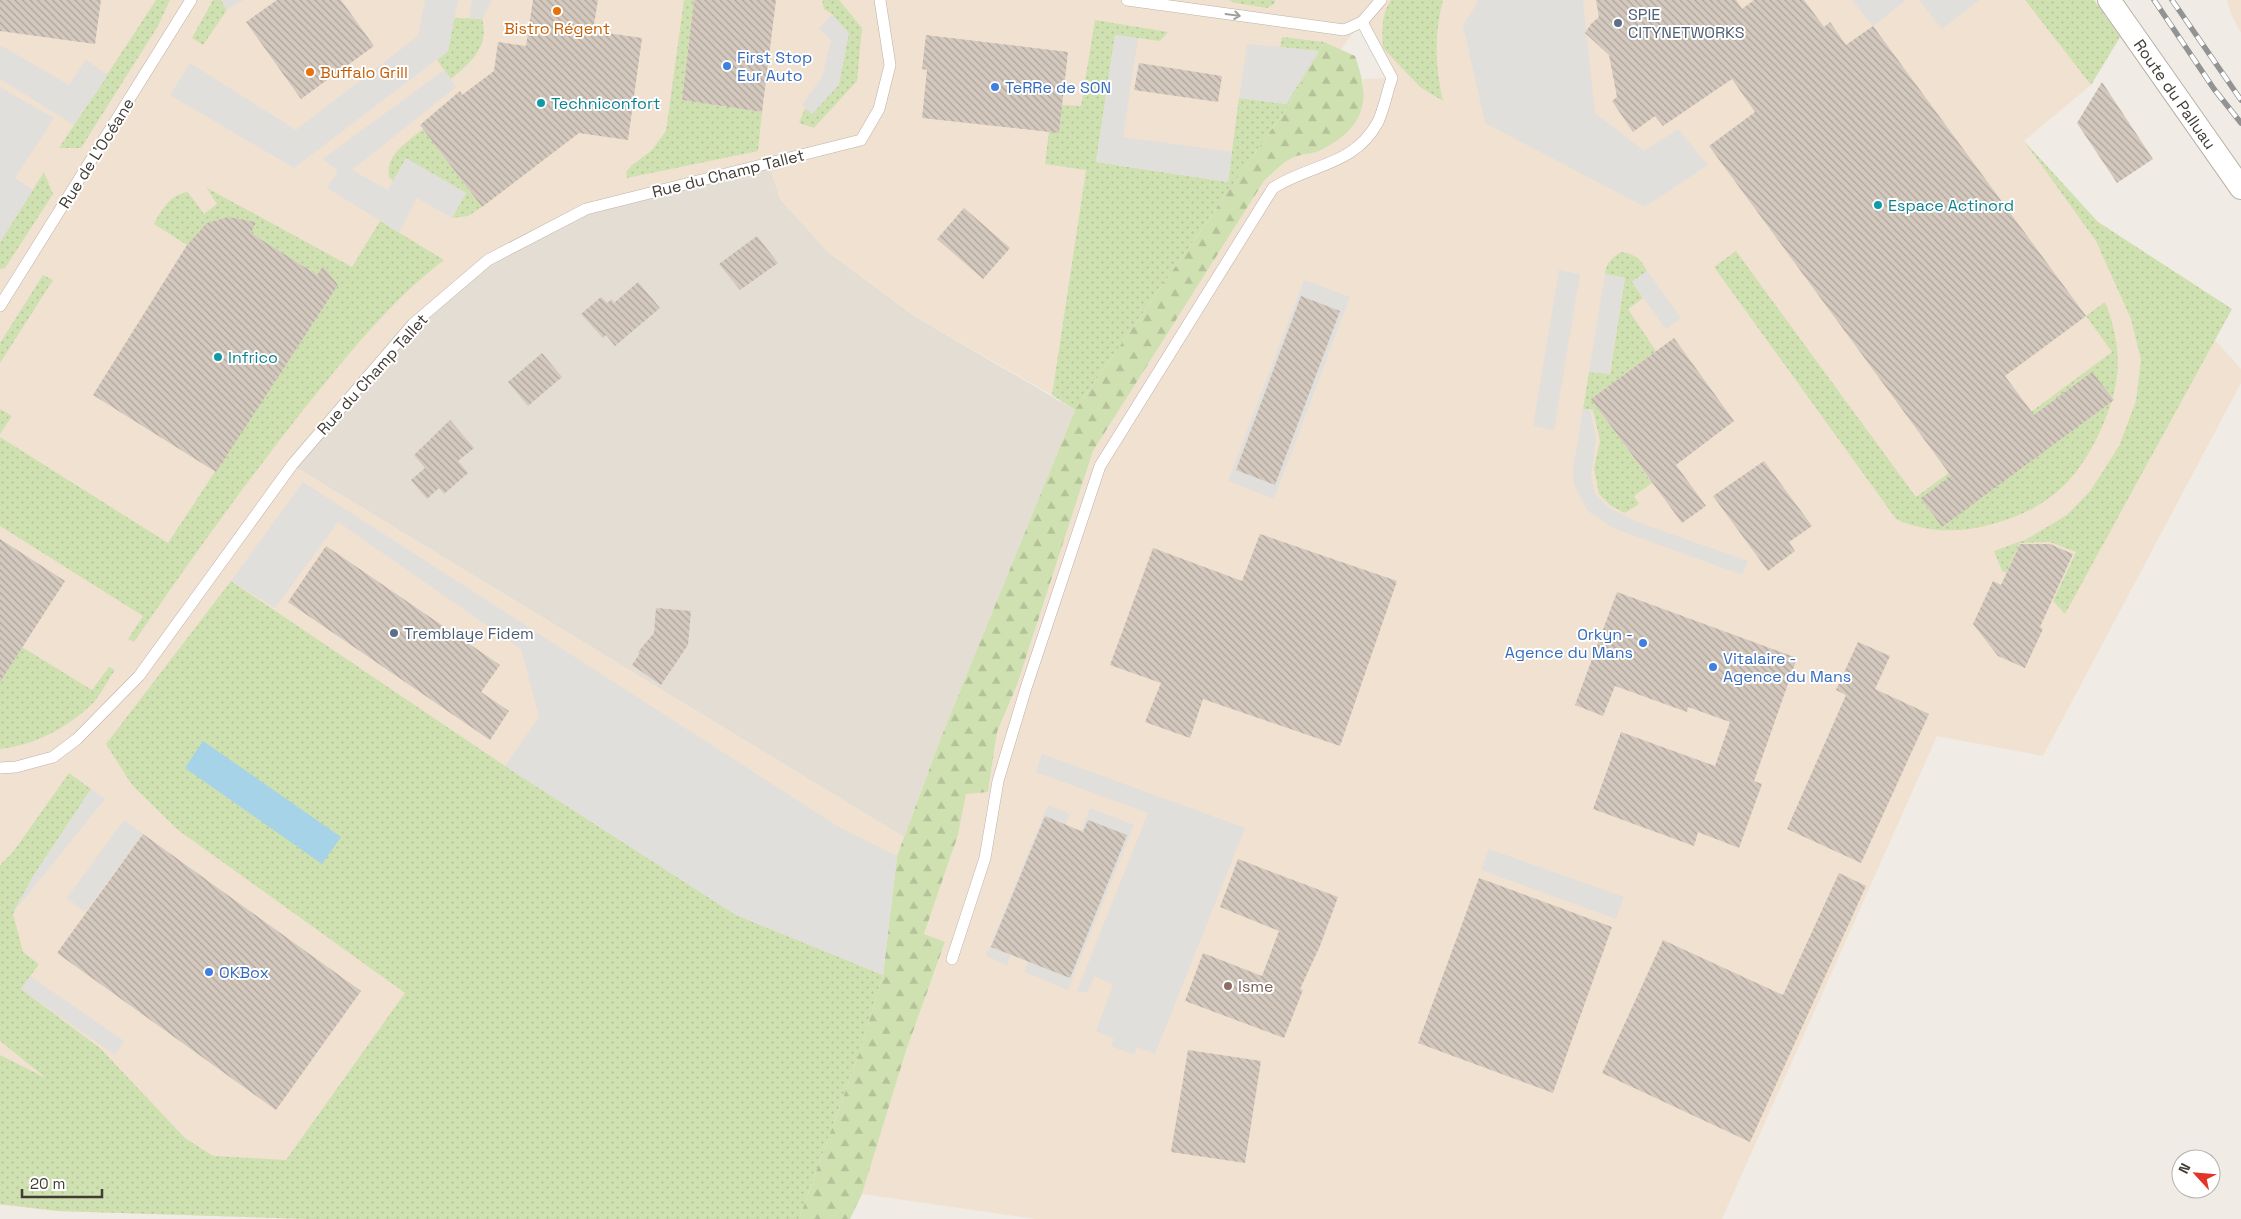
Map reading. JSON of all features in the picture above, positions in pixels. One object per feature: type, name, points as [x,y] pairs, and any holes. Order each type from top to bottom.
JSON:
[{"type":"street","name":"Route du Palluau","points":[[2109,0],[2241,188]]},
{"type":"lane","name":"Rue de L'Océane","points":[[0,306],[191,0]]},
{"type":"lane","name":"Rue du Champ Tallet","points":[[0,768],[16,767],[52,757],[77,739],[139,676],[292,465],[413,324],[488,260],[586,209],[860,140],[880,109],[890,65],[880,0]]},
{"type":"lane","points":[[1127,0],[1344,30],[1362,22],[1381,0]]},
{"type":"lane","points":[[952,959],[985,858],[1001,772],[1026,688],[1100,466],[1273,188],[1289,178],[1346,157],[1366,140],[1378,120],[1392,78],[1362,22]]},
{"type":"shaded area","points":[[0,0],[2094,0],[2120,37],[2091,85],[2024,141],[2098,222],[2232,309],[2214,339],[2241,369],[2241,383],[2043,756],[1937,736],[1722,1219],[1036,1219],[862,1194],[906,1051],[945,943],[924,934],[958,835],[966,793],[988,791],[997,732],[1017,685],[1093,451],[1264,181],[1290,158],[1322,150],[1363,101],[1363,79],[1392,78],[1362,22],[1340,50],[1324,42],[1230,191],[1086,170],[1052,395],[914,316],[828,252],[780,199],[769,163],[586,209],[488,260],[413,324],[292,465],[904,837],[897,856],[883,975],[305,1219],[58,1211],[0,1205]]},
{"type":"shaded area","points":[[221,0],[244,0],[227,10]]},
{"type":"shaded area","points":[[425,0],[458,0],[448,51],[294,168],[170,95],[190,63],[296,130],[418,36]]},
{"type":"shaded area","points":[[472,0],[492,0],[482,19],[469,18]]},
{"type":"shaded area","points":[[1479,0],[1583,0],[1595,113],[1644,151],[1678,129],[1708,165],[1645,207],[1485,123],[1463,25]]},
{"type":"shaded area","points":[[1852,0],[1906,0],[1873,26]]},
{"type":"shaded area","points":[[1919,0],[1979,0],[1942,29]]},
{"type":"shaded area","points":[[2227,0],[2241,0],[2241,33],[2231,14]]},
{"type":"shaded area","points":[[832,14],[849,33],[839,85],[812,114],[802,105],[822,77],[831,40],[819,29]]},
{"type":"shaded area","points":[[1115,35],[1138,38],[1123,137],[1232,152],[1228,182],[1096,162]]},
{"type":"shaded area","points":[[1247,44],[1319,51],[1286,104],[1239,98]]},
{"type":"shaded area","points":[[0,45],[69,85],[86,60],[108,75],[74,125],[0,79]]},
{"type":"shaded area","points":[[444,70],[456,87],[352,170],[388,190],[406,158],[466,193],[452,218],[417,198],[399,232],[327,188],[337,173],[336,169],[323,159]]},
{"type":"shaded area","points":[[0,87],[54,118],[15,178],[33,190],[0,242]]},
{"type":"shaded area","points":[[769,163],[780,199],[828,252],[914,316],[1075,410],[942,735],[904,837],[292,465],[413,324],[488,260],[586,209]]},
{"type":"shaded area","points":[[1559,270],[1580,274],[1554,430],[1533,426]]},
{"type":"shaded area","points":[[1647,271],[1681,318],[1666,329],[1632,282]]},
{"type":"shaded area","points":[[1605,274],[1625,278],[1609,374],[1589,372]]},
{"type":"shaded area","points":[[1304,280],[1350,297],[1274,499],[1228,481]]},
{"type":"shaded area","points":[[1583,409],[1590,409],[1596,440],[1591,477],[1595,494],[1608,507],[1637,522],[1748,561],[1742,575],[1613,528],[1588,511],[1574,484],[1573,469]]},
{"type":"shaded area","points":[[303,482],[839,827],[897,856],[883,975],[736,915],[505,766],[539,717],[521,649],[338,522],[275,608],[231,581]]},
{"type":"shaded area","points":[[1042,754],[1245,828],[1155,1054],[1137,1047],[1134,1055],[1111,1046],[1114,1039],[1096,1031],[1113,985],[1095,976],[1087,993],[1077,991],[1148,813],[1036,772]]},
{"type":"shaded area","points":[[91,789],[105,799],[12,914],[34,875]]},
{"type":"shaded area","points":[[1048,805],[1070,814],[1007,965],[986,956]]},
{"type":"shaded area","points":[[1090,808],[1134,825],[1068,990],[1024,972]]},
{"type":"shaded area","points":[[124,820],[143,834],[85,912],[67,898]]},
{"type":"shaded area","points":[[1489,849],[1624,897],[1616,919],[1481,870]]},
{"type":"shaded area","points":[[30,976],[124,1041],[115,1055],[21,989]]},
{"type":"green space","points":[[156,0],[170,0],[158,26],[81,148],[59,148]]},
{"type":"green space","points":[[213,0],[221,0],[227,10],[203,45],[192,38]]},
{"type":"green space","points":[[684,0],[694,0],[682,100],[762,112],[758,151],[627,178],[626,172],[632,165],[651,151],[666,131]]},
{"type":"green space","points":[[822,0],[839,0],[862,28],[857,81],[814,128],[799,123],[805,108],[812,114],[839,84],[832,14],[824,9]]},
{"type":"green space","points":[[1229,0],[1275,0],[1275,3],[1267,8],[1235,3]]},
{"type":"green space","points":[[1391,0],[1443,0],[1438,25],[1437,63],[1443,101],[1420,87],[1383,48],[1382,29],[1385,11]]},
{"type":"green space","points":[[2025,0],[2094,0],[2120,37],[2091,85]]},
{"type":"green space","points":[[454,18],[482,19],[484,29],[481,46],[477,54],[451,79],[437,60],[448,51]]},
{"type":"green space","points":[[1095,20],[1168,32],[1160,41],[1115,35],[1096,162],[1228,182],[1239,98],[1286,104],[1318,51],[1280,47],[1282,37],[1324,42],[1288,106],[1075,410],[1052,395],[1086,170],[1045,164],[1049,131],[1059,132],[1062,105],[1081,106]]},
{"type":"green space","points":[[1324,42],[1355,56],[1363,86],[1361,110],[1356,121],[1348,131],[1337,140],[1319,151],[1290,159],[1264,181],[1093,451],[1017,685],[997,732],[988,792],[966,794],[958,835],[924,934],[945,942],[906,1051],[862,1194],[850,1219],[799,1219],[861,1048],[883,975],[897,856],[942,735],[1075,410],[1288,106]]},
{"type":"green space","points":[[423,129],[482,207],[468,216],[452,218],[466,193],[406,159],[393,181],[389,177],[389,169],[394,155]]},
{"type":"green space","points":[[2024,141],[2098,222],[2232,309],[2065,614],[2053,601],[2076,552],[2050,542],[2020,543],[2006,573],[2002,571],[1994,551],[2027,539],[2067,515],[2091,490],[2119,446],[2136,401],[2141,360],[2131,319],[2096,241]]},
{"type":"green space","points":[[44,172],[53,194],[5,268],[0,269],[0,242]]},
{"type":"green space","points":[[207,188],[352,267],[380,221],[444,260],[424,276],[369,330],[320,389],[238,495],[134,642],[128,639],[143,616],[0,526],[0,437],[168,543],[338,285],[323,267],[317,275],[251,233],[255,222],[232,219],[216,220],[204,228],[187,245],[154,224],[163,208],[182,193],[188,192],[204,214],[217,204]]},
{"type":"green space","points":[[1736,251],[1916,497],[2112,352],[2086,316],[2105,302],[2115,335],[2118,365],[2109,411],[2092,447],[2082,464],[2057,492],[2026,512],[2007,520],[1963,530],[1940,530],[1917,527],[1896,519],[1714,267]]},
{"type":"green space","points":[[1621,252],[1637,258],[1647,271],[1632,282],[1643,298],[1628,309],[1656,351],[1591,399],[1652,483],[1634,496],[1639,504],[1625,513],[1611,506],[1599,494],[1594,468],[1600,441],[1593,410],[1583,409],[1589,372],[1610,374],[1625,278],[1605,274],[1610,261]]},
{"type":"green space","points":[[43,275],[53,280],[0,363],[0,343]]},
{"type":"green space","points":[[0,409],[12,416],[0,434]]},
{"type":"green space","points":[[231,581],[505,766],[736,915],[883,975],[861,1048],[799,1219],[308,1219],[58,1211],[0,1204],[0,1055],[46,1078],[0,1041],[0,865],[13,852],[69,773],[91,789],[34,875],[13,914],[23,952],[39,964],[21,989],[100,1048],[185,1138],[213,1156],[286,1160],[405,993],[178,830],[132,785],[106,744]]},
{"type":"green space","points":[[22,647],[92,690],[109,667],[115,670],[94,702],[60,729],[25,744],[0,749],[0,682]]},
{"type":"water","points":[[203,741],[341,837],[322,864],[185,768]]},
{"type":"building","points":[[0,0],[101,0],[95,44],[0,31]]},
{"type":"building","name":"Buffalo Grill","points":[[277,0],[341,0],[374,46],[301,99],[246,22]]},
{"type":"building","name":"Techniconfort","points":[[533,0],[598,0],[593,31],[642,38],[628,140],[579,133],[482,207],[420,125],[460,91],[462,95],[494,71],[498,42],[526,46]]},
{"type":"building","name":"First Stop Eur Auto","points":[[694,0],[776,0],[762,112],[682,100]]},
{"type":"building","name":"Espace Actinord","points":[[1596,0],[1736,0],[1742,9],[1754,0],[1804,0],[1824,27],[1830,22],[1846,45],[1873,26],[2086,316],[2005,376],[2034,415],[2092,372],[2114,400],[1942,527],[1921,498],[1951,476],[1709,146],[1755,112],[1732,79],[1663,126],[1655,116],[1633,132],[1612,101],[1617,97],[1609,55],[1585,33],[1599,17]]},
{"type":"building","name":"TeRRe de SON","points":[[926,35],[1068,52],[1059,133],[922,118],[927,70],[922,69]]},
{"type":"building","points":[[1139,63],[1222,76],[1218,102],[1134,90]]},
{"type":"building","points":[[2102,82],[2153,159],[2117,183],[2077,123]]},
{"type":"building","points":[[964,208],[1010,248],[983,279],[937,239]]},
{"type":"building","name":"Infrico","points":[[228,217],[256,222],[251,233],[317,275],[323,266],[338,285],[216,472],[93,395],[187,245],[207,223]]},
{"type":"building","points":[[757,236],[778,263],[740,290],[719,264]]},
{"type":"building","points":[[638,282],[660,308],[615,346],[606,335],[603,338],[581,314],[601,297],[607,303],[612,299],[614,303]]},
{"type":"building","points":[[1301,296],[1340,311],[1275,485],[1236,470]]},
{"type":"building","points":[[1674,338],[1734,421],[1676,465],[1706,506],[1682,523],[1591,399]]},
{"type":"building","points":[[542,353],[562,377],[528,406],[508,382]]},
{"type":"building","points":[[450,420],[474,448],[458,461],[468,473],[444,494],[439,488],[427,499],[411,480],[425,468],[414,455]]},
{"type":"building","points":[[1764,461],[1812,526],[1789,542],[1795,551],[1768,571],[1713,496]]},
{"type":"building","points":[[1260,534],[1397,581],[1340,746],[1203,699],[1190,738],[1145,722],[1161,683],[1110,665],[1153,548],[1242,581]]},
{"type":"building","points":[[0,539],[65,581],[0,682]]},
{"type":"building","points":[[2020,544],[2050,544],[2073,554],[2040,627],[2043,629],[2025,668],[1998,656],[1973,624],[1993,581],[2001,585]]},
{"type":"building","name":"Tremblaye Fidem","points":[[326,546],[500,665],[481,692],[509,711],[490,740],[288,602]]},
{"type":"building","points":[[1617,592],[1797,658],[1754,781],[1762,784],[1739,848],[1698,832],[1694,846],[1593,809],[1621,732],[1715,766],[1730,722],[1688,707],[1687,712],[1615,686],[1603,716],[1575,705]]},
{"type":"building","points":[[656,608],[691,611],[688,645],[661,685],[632,665],[640,653],[638,652],[654,633]]},
{"type":"building","points":[[1858,642],[1890,656],[1875,689],[1929,714],[1861,863],[1787,829],[1846,695],[1836,690]]},
{"type":"building","points":[[1045,816],[1083,832],[1088,820],[1127,835],[1070,978],[991,947]]},
{"type":"building","name":"OKBox","points":[[143,834],[361,991],[276,1110],[57,953]]},
{"type":"building","points":[[1238,859],[1338,897],[1320,946],[1300,989],[1303,990],[1284,1038],[1185,1001],[1203,953],[1262,976],[1279,931],[1220,907]]},
{"type":"building","points":[[1839,873],[1866,886],[1750,1142],[1602,1073],[1663,940],[1783,995]]},
{"type":"building","points":[[1479,878],[1612,927],[1553,1093],[1418,1043]]},
{"type":"building","points":[[1188,1050],[1261,1061],[1245,1163],[1171,1152]]},
{"type":"railway","points":[[2154,0],[2214,89],[2241,123]]},
{"type":"railway","points":[[2172,0],[2241,100]]},
{"type":"place","name":"Bistro Régent","points":[[557,11]]},
{"type":"place","name":"SPIE CITYNETWORKS","points":[[1618,23]]},
{"type":"place","name":"First Stop Eur Auto","points":[[727,66]]},
{"type":"place","name":"Buffalo Grill","points":[[310,72]]},
{"type":"place","name":"TeRRe de SON","points":[[995,87]]},
{"type":"place","name":"Techniconfort","points":[[541,103]]},
{"type":"place","name":"Espace Actinord","points":[[1878,205]]},
{"type":"place","name":"Infrico","points":[[218,357]]},
{"type":"place","name":"Tremblaye Fidem","points":[[394,633]]},
{"type":"place","name":"Orkyn - Agence du Mans","points":[[1643,643]]},
{"type":"place","name":"Vitalaire - Agence du Mans","points":[[1713,667]]},
{"type":"place","name":"OKBox","points":[[209,972]]},
{"type":"place","name":"Isme","points":[[1228,986]]}]
